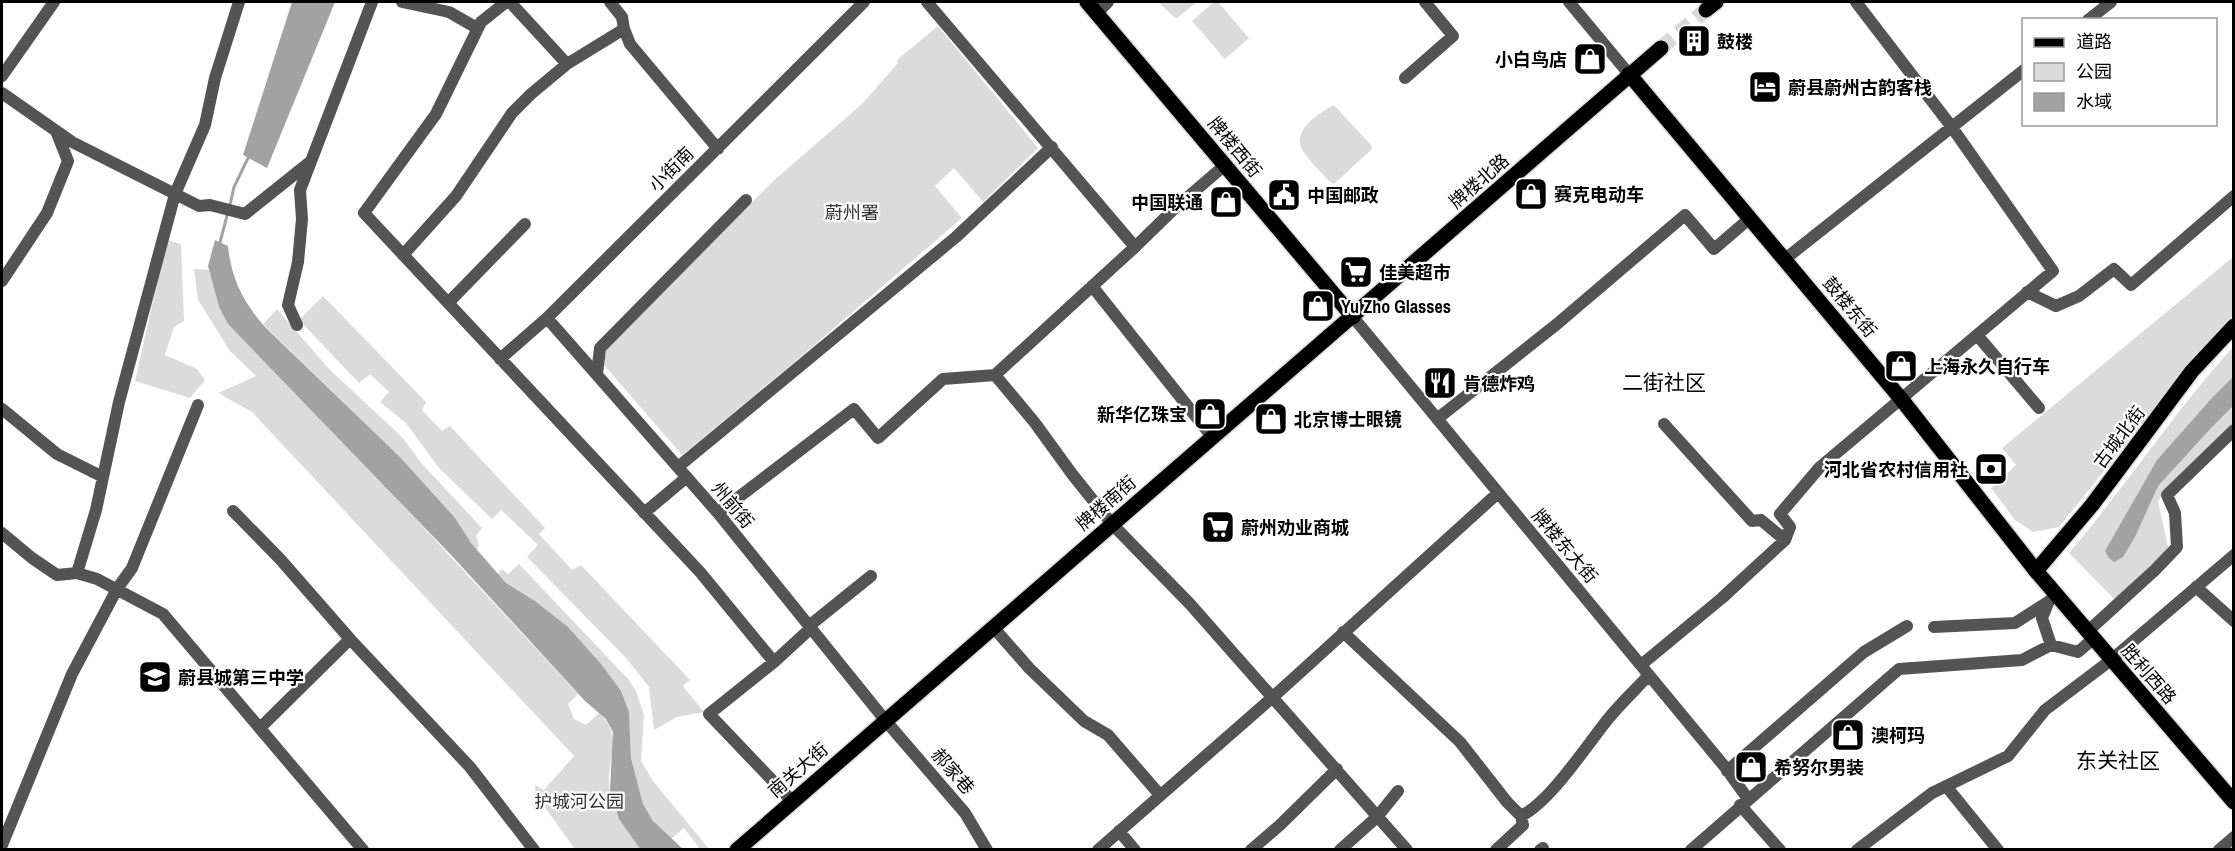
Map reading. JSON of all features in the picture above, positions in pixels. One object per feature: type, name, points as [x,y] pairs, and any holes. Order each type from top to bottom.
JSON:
[{"type":"main road","name":"牌楼西街","points":[[1092,7],[1353,317]]},
{"type":"main road","name":"牌楼北路","points":[[1353,317],[1661,48]]},
{"type":"main road","name":"鼓楼东街","points":[[1629,74],[1902,400],[2036,571]]},
{"type":"main road","name":"牌楼南街","points":[[885,720],[1353,317]]},
{"type":"main road","name":"古城北街","points":[[2036,571],[2092,505],[2193,371],[2234,326]]},
{"type":"main road","name":"胜利西路","points":[[2036,571],[2050,596],[2090,635],[2234,802]]},
{"type":"main road","name":"南关大街","points":[[737,849],[885,720]]},
{"type":"street","points":[[2,76],[54,2]]},
{"type":"street","points":[[77,573],[96,510],[119,402],[175,194],[205,125],[215,78],[239,2]]},
{"type":"street","points":[[297,326],[288,305],[298,261],[303,219],[300,190],[372,2]]},
{"type":"street","points":[[402,2],[449,12],[477,28]]},
{"type":"street","points":[[567,64],[508,2],[481,22],[436,114],[364,213],[700,572],[774,662]]},
{"type":"street","points":[[610,2],[622,17],[630,44],[718,149]]},
{"type":"street","points":[[927,2],[1052,147],[1135,248]]},
{"type":"street","points":[[1092,7],[1108,2]]},
{"type":"street","points":[[1405,78],[1453,36],[1425,2]]},
{"type":"street","points":[[1569,2],[1629,74]]},
{"type":"street","points":[[1641,665],[1722,598],[1785,540],[1790,527],[1780,514],[1820,467],[2053,271],[1952,126],[1856,2]]},
{"type":"street","points":[[2091,18],[2111,2]]},
{"type":"street","name":"小街南","points":[[500,359],[548,318],[718,149],[856,4]]},
{"type":"street","points":[[403,255],[456,196],[512,113],[567,64],[624,29]]},
{"type":"street","points":[[1785,259],[2022,72]]},
{"type":"street","points":[[2,93],[72,142],[199,206],[210,205],[245,213],[310,162]]},
{"type":"street","points":[[2,281],[47,213],[68,161],[56,130]]},
{"type":"street","points":[[678,467],[956,237],[1052,147]]},
{"type":"street","points":[[718,513],[854,409],[878,438],[944,379],[995,375],[1135,248],[1174,209],[1225,165]]},
{"type":"street","points":[[2027,292],[2056,306],[2079,296],[2114,269],[2131,285],[2234,196]]},
{"type":"street","points":[[597,374],[600,348],[746,200]]},
{"type":"street","points":[[1437,419],[1557,324],[1685,215],[1714,249],[1750,218]]},
{"type":"street","points":[[448,303],[525,224]]},
{"type":"street","points":[[1092,286],[1213,438]]},
{"type":"street","name":"牌楼东大街","points":[[1353,317],[1727,771],[1744,802],[1780,849]]},
{"type":"street","name":"州前街","points":[[548,318],[718,513],[885,720]]},
{"type":"street","points":[[1977,335],[2039,408]]},
{"type":"street","points":[[995,375],[1035,423],[1112,524],[1190,604],[1407,849]]},
{"type":"street","points":[[2,845],[72,674],[117,589],[132,568],[198,405]]},
{"type":"street","points":[[2,409],[57,454],[103,477]]},
{"type":"street","points":[[1664,424],[1752,521],[1761,520],[1785,540]]},
{"type":"street","points":[[1691,849],[1899,669],[2022,660],[2051,645],[2078,651],[2090,635],[2177,548],[2175,513],[2167,495],[2234,430]]},
{"type":"street","points":[[644,513],[687,477]]},
{"type":"street","points":[[1098,849],[1273,697],[1498,493]]},
{"type":"street","points":[[233,511],[470,766],[534,849]]},
{"type":"street","points":[[2,533],[32,558],[57,574],[77,573],[117,589],[163,614],[363,849]]},
{"type":"street","points":[[1857,849],[1932,793],[2008,756],[2045,710],[2111,660],[2234,555]]},
{"type":"street","points":[[792,801],[709,714],[774,662],[810,627],[870,576]]},
{"type":"street","points":[[2196,587],[2234,621]]},
{"type":"street","points":[[2050,596],[2042,618],[2051,645]]},
{"type":"street","points":[[1934,627],[2014,623],[2050,596]]},
{"type":"street","points":[[1727,771],[1864,652],[1907,626]]},
{"type":"street","points":[[993,627],[1029,668],[1084,721],[1108,735],[1160,795]]},
{"type":"street","points":[[1343,632],[1460,742],[1507,802],[1521,816],[1523,825],[1496,849]]},
{"type":"street","points":[[260,728],[350,639]]},
{"type":"street","points":[[1521,816],[1537,805],[1609,718],[1649,675]]},
{"type":"street","name":"郝家巷","points":[[885,720],[965,813],[987,849]]},
{"type":"street","points":[[1251,849],[1280,825],[1337,769]]},
{"type":"street","points":[[1946,786],[1998,849]]},
{"type":"street","points":[[1340,849],[1377,817],[1398,790]]},
{"type":"street","points":[[1119,831],[1135,849]]},
{"type":"street","points":[[2219,849],[2234,837]]},
{"type":"green space","points":[[1158,2],[1197,2],[1176,19]]},
{"type":"green space","points":[[1214,2],[1218,2],[1249,38],[1225,59],[1192,21]]},
{"type":"green space","name":"蔚州署","points":[[938,26],[1038,148],[983,202],[954,168],[935,186],[962,218],[682,455],[597,357],[772,182],[862,104],[898,63],[897,60]]},
{"type":"green space","points":[[1334,105],[1371,145],[1372,149],[1334,184],[1303,151],[1300,136],[1314,118]]},
{"type":"green space","points":[[167,240],[181,244],[184,321],[174,327],[165,355],[197,369],[205,380],[190,398],[135,381]]},
{"type":"green space","points":[[2233,257],[2233,315],[2191,363],[2059,527],[2033,532],[2015,520],[1991,488],[2016,465],[2002,448]]},
{"type":"green space","name":"护城河公园","points":[[194,269],[209,270],[219,307],[578,694],[568,704],[574,719],[586,725],[599,713],[607,722],[613,741],[609,781],[612,800],[626,829],[640,849],[575,849],[536,795],[535,785],[544,790],[574,756],[252,412],[218,393],[256,376],[230,351],[198,300]]},
{"type":"green space","points":[[323,296],[426,402],[422,410],[442,431],[450,426],[545,528],[539,534],[572,570],[581,565],[690,680],[683,686],[704,712],[677,717],[654,730],[649,687],[626,658],[527,557],[538,545],[501,510],[492,519],[439,468],[406,423],[380,402],[389,392],[370,374],[359,383],[299,320]]},
{"type":"green space","points":[[277,309],[330,370],[402,437],[422,464],[482,528],[476,536],[479,545],[477,550],[398,455],[263,324]]},
{"type":"green space","points":[[2233,347],[2233,423],[2166,489],[2158,501],[2168,547],[2153,568],[2115,600],[2069,553],[2190,397]]},
{"type":"green space","name":"护城河公园","points":[[519,564],[629,680],[636,691],[644,715],[641,761],[653,781],[709,849],[700,849],[684,828],[671,839],[653,821],[643,804],[631,758],[629,712],[567,626],[535,601],[506,583],[498,574],[502,569],[508,574]]},
{"type":"water","points":[[292,2],[335,2],[267,168],[243,155]]},
{"type":"water","points":[[215,240],[228,246],[235,280],[251,309],[265,327],[398,455],[455,518],[471,543],[506,583],[535,601],[567,626],[601,664],[621,691],[629,712],[631,758],[643,804],[653,821],[683,849],[640,849],[619,819],[610,790],[613,732],[606,719],[585,701],[452,556],[228,324],[219,307],[208,266]]},
{"type":"water","points":[[2233,377],[2233,406],[2158,486],[2135,537],[2123,557],[2114,562],[2105,551],[2157,460]]},
{"type":"waterway","points":[[230,205],[234,187],[249,156]]},
{"type":"waterway","points":[[219,246],[228,212]]},
{"type":"tunnel","points":[[1661,48],[1706,10]]},
{"type":"place","name":"鼓楼","points":[[1694,41]]},
{"type":"place","name":"小白鸟店","points":[[1590,59]]},
{"type":"place","name":"蔚县蔚州古韵客栈","points":[[1765,87]]},
{"type":"place","name":"赛克电动车","points":[[1531,194]]},
{"type":"place","name":"中国邮政","points":[[1284,195]]},
{"type":"place","name":"中国联通","points":[[1226,202]]},
{"type":"place","name":"佳美超市","points":[[1356,272]]},
{"type":"place","name":"Yu Zho Glasses","points":[[1318,306]]},
{"type":"place","name":"上海永久自行车","points":[[1901,366]]},
{"type":"place","name":"肯德炸鸡","points":[[1440,383]]},
{"type":"place","name":"新华亿珠宝","points":[[1210,414]]},
{"type":"place","name":"北京博士眼镜","points":[[1271,419]]},
{"type":"place","name":"河北省农村信用社","points":[[1991,469]]},
{"type":"place","name":"蔚州劝业商城","points":[[1218,527]]},
{"type":"place","name":"蔚县城第三中学","points":[[155,677]]},
{"type":"place","name":"澳柯玛","points":[[1848,735]]},
{"type":"place","name":"希努尔男装","points":[[1751,767]]},
{"type":"district","name":"二街社区","points":[[1664,382]]},
{"type":"district","name":"东关社区","points":[[2118,760]]}]
